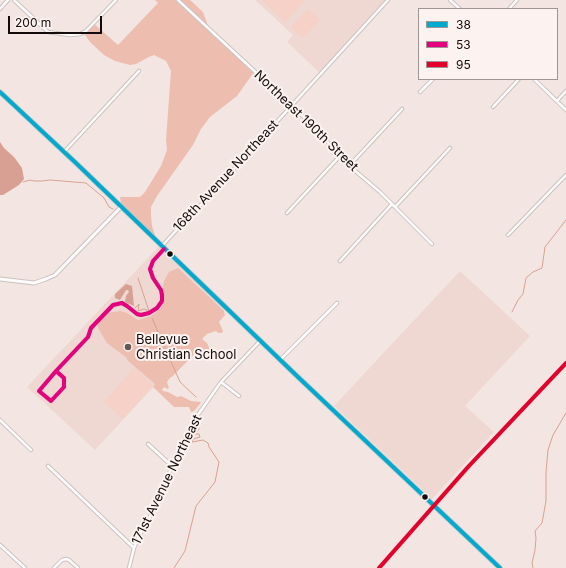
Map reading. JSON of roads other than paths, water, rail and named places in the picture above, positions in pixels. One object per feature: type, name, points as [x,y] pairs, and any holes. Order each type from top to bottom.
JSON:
[{"type":"main road","points":[[0,92],[500,568]]},
{"type":"street","points":[[0,9],[8,0]]},
{"type":"street","points":[[14,0],[48,32],[70,36],[86,31],[116,0]]},
{"type":"street","name":"Northeast 190th Street","points":[[178,0],[292,105],[320,132],[339,157],[392,204],[432,244]]},
{"type":"street","name":"168th Avenue Northeast","points":[[56,371],[88,337],[94,324],[113,305],[122,303],[137,314],[141,315],[158,308],[162,301],[161,290],[153,278],[150,268],[163,247],[182,224],[388,0]]},
{"type":"street","points":[[450,0],[459,8]]},
{"type":"street","points":[[510,8],[517,0]]},
{"type":"street","points":[[64,152],[139,71]]},
{"type":"street","points":[[420,92],[432,80]]},
{"type":"street","points":[[493,107],[518,80]]},
{"type":"street","points":[[535,80],[566,110]]},
{"type":"street","points":[[557,101],[566,91]]},
{"type":"street","points":[[349,166],[402,109]]},
{"type":"street","points":[[395,207],[450,148]]},
{"type":"street","points":[[287,213],[339,157]]},
{"type":"street","points":[[508,235],[566,175]]},
{"type":"street","points":[[340,261],[392,204]]},
{"type":"street","points":[[0,279],[34,283],[55,275],[122,207]]},
{"type":"street","points":[[280,360],[337,303]]},
{"type":"street","name":"171st Avenue Northeast","points":[[128,568],[134,548],[153,511],[180,447],[195,419],[221,382],[260,341]]},
{"type":"street","points":[[379,568],[406,539],[433,505],[565,365]]},
{"type":"street","points":[[56,371],[64,378],[64,387],[51,401],[39,391],[56,371]]},
{"type":"street","points":[[221,382],[239,396]]},
{"type":"street","points":[[0,420],[31,450]]},
{"type":"street","points":[[148,444],[172,466]]},
{"type":"street","points":[[48,466],[134,548]]},
{"type":"street","points":[[0,544],[25,568]]},
{"type":"street","points":[[54,568],[62,560],[69,560],[78,568]]},
{"type":"waterway","points":[[23,182],[30,180],[50,180],[86,183],[104,198],[109,207],[113,209]]},
{"type":"waterway","points":[[512,312],[523,294],[526,278],[533,272],[542,268],[545,247],[566,220]]},
{"type":"waterway","points":[[138,278],[149,311]]},
{"type":"waterway","points":[[135,308],[139,304],[138,311],[144,309],[149,311]]},
{"type":"waterway","points":[[152,318],[180,382],[196,397]]},
{"type":"waterway","points":[[533,568],[532,563],[536,538],[535,531],[542,523],[546,501],[548,450],[553,435],[566,413]]},
{"type":"waterway","points":[[174,568],[185,551],[196,506],[215,482],[219,462],[208,443],[203,440],[192,442],[193,439],[200,437],[199,434],[195,434],[199,429],[198,424]]},
{"type":"place","name":"Bellevue Christian School","points":[[128,347]]}]
